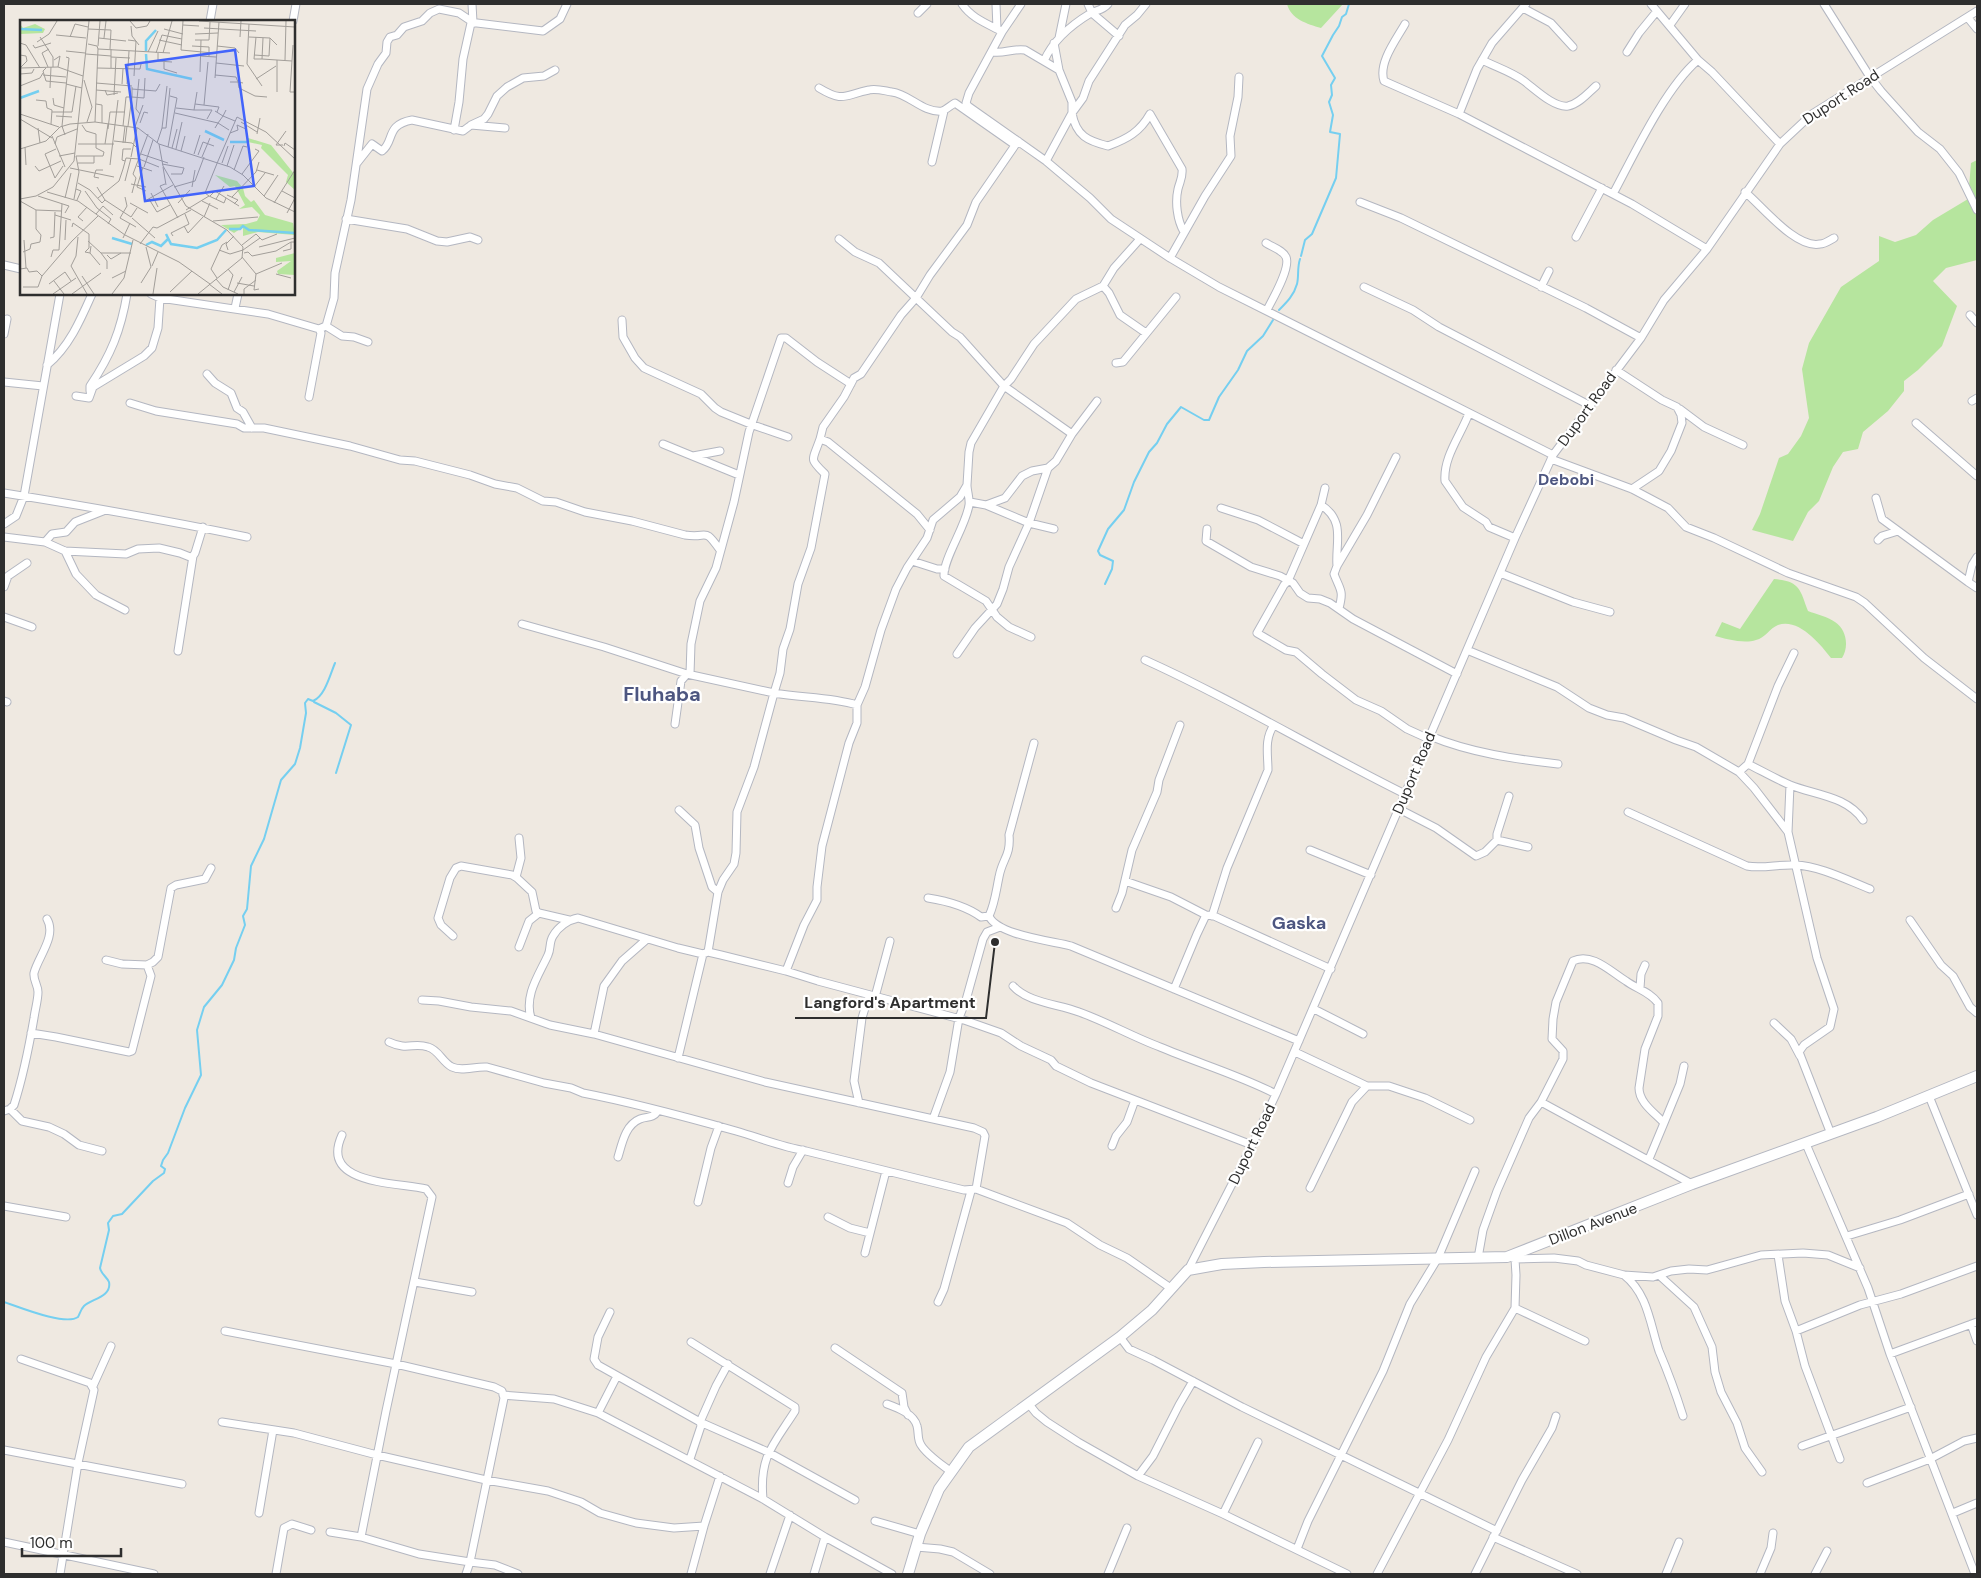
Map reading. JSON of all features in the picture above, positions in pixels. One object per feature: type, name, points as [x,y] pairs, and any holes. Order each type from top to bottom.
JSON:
[{"type":"street","points":[[210,20],[213,4]]},
{"type":"street","points":[[293,20],[296,4]]},
{"type":"street","points":[[430,13],[432,4]]},
{"type":"street","points":[[472,4],[474,22]]},
{"type":"street","points":[[309,397],[320,333],[334,298],[335,273],[351,200],[367,89],[378,64],[386,53],[387,42],[404,27],[422,21],[430,13],[439,9],[450,10],[474,22],[543,31],[560,19],[567,4]]},
{"type":"street","points":[[918,13],[927,4]]},
{"type":"street","points":[[962,4],[967,12],[975,18],[999,31]]},
{"type":"street","points":[[996,4],[999,31],[993,52],[969,93],[966,102],[968,106],[1017,143]]},
{"type":"street","points":[[999,31],[1021,4]]},
{"type":"street","points":[[1066,4],[1056,41],[1059,70],[1072,102],[1072,113],[1077,128],[1085,139],[1108,146],[1134,134],[1144,125],[1150,114],[1182,169],[1183,174],[1178,188],[1176,206],[1184,232]]},
{"type":"street","points":[[1088,4],[1092,13],[1119,36]]},
{"type":"street","points":[[1044,61],[1049,49],[1067,30],[1108,4]]},
{"type":"street","points":[[1046,161],[1072,113],[1083,98],[1089,81],[1128,20],[1137,15],[1146,4]]},
{"type":"street","points":[[1651,4],[1698,60],[1712,72],[1780,144]]},
{"type":"street","points":[[1670,25],[1685,4]]},
{"type":"street","points":[[1824,4],[1870,77],[1918,132],[1940,149],[1959,173],[1977,210]]},
{"type":"street","points":[[1459,114],[1472,78],[1492,43],[1524,6],[1551,23],[1574,48]]},
{"type":"street","points":[[1627,52],[1639,33],[1657,11]]},
{"type":"street","name":"Duport Road","points":[[908,1574],[920,1534],[939,1489],[969,1447],[1120,1337],[1152,1310],[1188,1270],[1252,1145],[1295,1052],[1500,573],[1552,457],[1641,338],[1664,300],[1707,249],[1780,144],[1812,114],[1977,12]]},
{"type":"street","points":[[1968,18],[1977,29]]},
{"type":"street","points":[[454,130],[460,102],[463,59],[471,23],[474,22]]},
{"type":"street","points":[[1405,24],[1386,59],[1381,73],[1384,81],[1459,114],[1602,188],[1707,249]]},
{"type":"street","points":[[993,52],[1025,50],[1059,70]]},
{"type":"street","points":[[1482,60],[1524,81],[1535,91],[1559,105],[1568,106],[1582,99],[1596,86]]},
{"type":"street","points":[[1613,194],[1667,97],[1682,75],[1698,60]]},
{"type":"street","points":[[357,163],[372,144],[382,151],[394,129],[406,121],[412,120],[463,131],[470,125],[484,119],[497,96],[507,87],[523,78],[544,76],[555,70]]},
{"type":"street","points":[[1170,258],[1231,156],[1230,136],[1238,97],[1239,77]]},
{"type":"street","points":[[819,88],[839,98],[874,89],[900,93],[930,110],[944,111],[955,103],[1046,161],[1090,198],[1111,219],[1170,258],[1219,287],[1552,457],[1632,489],[1668,508],[1686,527],[1788,573],[1856,597],[1924,658],[1977,699]]},
{"type":"street","points":[[932,162],[944,111]]},
{"type":"street","points":[[470,125],[505,128]]},
{"type":"street","points":[[678,1058],[706,953],[718,892],[722,880],[734,864],[737,812],[754,767],[780,673],[783,649],[790,629],[798,584],[810,548],[825,474],[815,466],[813,459],[823,428],[854,378],[861,374],[901,316],[916,298],[930,275],[968,225],[976,202],[1017,143]]},
{"type":"street","points":[[1576,237],[1602,188]]},
{"type":"street","points":[[1745,192],[1791,235],[1802,242],[1819,245],[1834,238]]},
{"type":"street","points":[[1360,202],[1402,218],[1586,308],[1641,338]]},
{"type":"street","points":[[346,218],[407,229],[437,242],[470,237],[478,240]]},
{"type":"street","points":[[839,239],[855,252],[878,263],[952,332],[960,337],[1004,386],[1072,434]]},
{"type":"street","points":[[1032,637],[1009,627],[1002,622],[986,601],[944,576],[970,502],[967,484],[971,443],[1004,386],[1012,379],[1028,351],[1076,299],[1103,286],[1114,268],[1140,239]]},
{"type":"street","points":[[1266,243],[1286,256],[1280,284],[1267,310]]},
{"type":"street","points":[[4,266],[20,269]]},
{"type":"street","points":[[1541,287],[1549,271]]},
{"type":"street","points":[[1103,286],[1109,293],[1120,315],[1146,333]]},
{"type":"street","points":[[1364,287],[1413,310],[1439,327],[1589,406]]},
{"type":"street","points":[[4,524],[16,516],[24,496],[60,295]]},
{"type":"street","points":[[47,365],[55,359],[68,340],[91,295]]},
{"type":"street","points":[[89,398],[90,386],[109,357],[118,335],[127,295]]},
{"type":"street","points":[[152,295],[160,298],[268,314],[368,342]]},
{"type":"street","points":[[235,308],[238,295]]},
{"type":"street","points":[[1116,363],[1122,362],[1176,296]]},
{"type":"street","points":[[89,398],[93,388],[144,356],[152,348],[158,328],[160,298]]},
{"type":"street","points":[[1970,315],[1977,323]]},
{"type":"street","points":[[4,334],[7,319]]},
{"type":"street","points":[[622,320],[623,338],[635,358],[644,368],[701,394],[715,408],[752,425],[788,437]]},
{"type":"street","points":[[675,724],[681,681],[689,674],[691,644],[700,601],[716,568],[734,502],[749,432],[779,343],[783,337],[851,384]]},
{"type":"street","points":[[1616,370],[1662,400],[1677,407],[1704,427],[1743,445]]},
{"type":"street","points":[[207,374],[231,393],[237,408],[243,412],[252,428]]},
{"type":"street","points":[[4,382],[43,386]]},
{"type":"street","points":[[76,396],[89,398]]},
{"type":"street","points":[[957,654],[975,628],[993,610],[1003,589],[1009,567],[1029,523],[1048,468],[1056,461],[1072,434],[1097,401]]},
{"type":"street","points":[[130,403],[156,411],[229,422],[244,428],[264,428],[350,446],[400,460],[415,461],[495,484],[517,488],[543,501],[556,502],[585,512],[685,535],[706,535],[712,537],[720,550]]},
{"type":"street","points":[[1632,489],[1659,470],[1671,450],[1682,423],[1677,407]]},
{"type":"street","points":[[1469,413],[1462,432],[1450,450],[1445,481],[1463,507],[1486,522],[1489,527],[1516,538]]},
{"type":"street","points":[[1916,424],[1977,476]]},
{"type":"street","points":[[820,440],[828,442],[904,504],[924,521],[930,530]]},
{"type":"street","points":[[663,444],[739,475]]},
{"type":"street","points":[[693,456],[720,451]]},
{"type":"street","points":[[1339,608],[1343,595],[1334,574],[1337,566],[1382,488],[1396,457]]},
{"type":"street","points":[[986,505],[1005,498],[1022,476],[1032,471],[1048,468]]},
{"type":"street","points":[[786,971],[804,925],[817,900],[816,887],[822,846],[849,744],[857,723],[857,705],[865,687],[881,630],[896,589],[927,538],[934,520],[960,497],[967,484]]},
{"type":"street","points":[[1325,488],[1321,505],[1288,581],[1284,584],[1257,633],[1286,650],[1296,652],[1356,700],[1381,712],[1407,729],[1461,748],[1506,758],[1558,764]]},
{"type":"street","points":[[4,493],[104,511],[144,516],[247,537]]},
{"type":"street","points":[[1876,498],[1882,519],[1977,588]]},
{"type":"street","points":[[970,502],[986,505],[1029,523],[1054,529]]},
{"type":"street","points":[[1321,505],[1332,516],[1338,530],[1337,566]]},
{"type":"street","points":[[1221,508],[1258,520],[1304,544]]},
{"type":"street","points":[[44,542],[52,534],[66,532],[75,522],[104,511]]},
{"type":"street","points":[[178,651],[193,556],[203,527]]},
{"type":"street","points":[[1207,528],[1206,541],[1216,547],[1251,567],[1280,576],[1293,583],[1300,593],[1308,598],[1320,599],[1339,608],[1353,619],[1457,674]]},
{"type":"street","points":[[1878,540],[1882,536],[1898,531]]},
{"type":"street","points":[[4,537],[44,542],[66,550],[126,554],[138,550],[160,548],[190,557],[193,556]]},
{"type":"street","points":[[1339,538],[1353,537]]},
{"type":"street","points":[[66,550],[76,574],[96,595],[125,610]]},
{"type":"street","points":[[1968,582],[1972,565],[1977,557]]},
{"type":"street","points":[[912,561],[937,569],[945,569]]},
{"type":"street","points":[[4,587],[8,576],[27,563]]},
{"type":"street","points":[[1500,573],[1573,602],[1610,612]]},
{"type":"street","points":[[4,617],[32,627]]},
{"type":"street","points":[[522,624],[689,674],[774,693],[797,697],[821,698],[857,705]]},
{"type":"street","points":[[1467,650],[1557,687],[1589,708],[1607,715],[1624,718],[1696,747],[1739,772],[1788,832]]},
{"type":"street","points":[[1739,772],[1748,764],[1778,686],[1794,653]]},
{"type":"street","points":[[1145,660],[1178,675],[1405,794]]},
{"type":"street","points":[[1116,908],[1132,850],[1157,792],[1159,780],[1180,725]]},
{"type":"street","points":[[1174,989],[1197,934],[1209,916],[1230,859],[1268,770],[1266,754],[1268,739],[1269,732],[1274,725]]},
{"type":"street","points":[[989,916],[996,895],[999,876],[1008,857],[1009,835],[1034,743]]},
{"type":"street","points":[[1748,764],[1790,785],[1844,802],[1857,812],[1863,820]]},
{"type":"street","points":[[1790,785],[1788,832],[1793,849],[1794,865],[1817,958],[1834,1009],[1830,1027],[1800,1049],[1800,1056]]},
{"type":"street","points":[[1399,809],[1436,828],[1476,856],[1485,852],[1497,840],[1497,834],[1509,796]]},
{"type":"street","points":[[678,810],[695,825],[712,887],[718,892]]},
{"type":"street","points":[[1628,812],[1747,866],[1759,868],[1794,865],[1816,869],[1870,889]]},
{"type":"street","points":[[516,877],[522,852],[519,838]]},
{"type":"street","points":[[1497,840],[1528,847]]},
{"type":"street","points":[[1310,850],[1371,875]]},
{"type":"street","points":[[453,936],[441,925],[438,918],[450,878],[456,868],[468,866],[512,875],[532,892],[536,911],[539,913],[569,920],[578,918],[646,939],[786,971],[872,996],[959,1018],[1001,1033],[1021,1046],[1051,1060],[1056,1066],[1091,1083],[1252,1145]]},
{"type":"street","points":[[106,960],[122,964],[147,965],[153,962],[158,957],[160,949],[171,888],[176,885],[205,879],[211,868]]},
{"type":"street","points":[[1125,881],[1171,897],[1209,916],[1331,969]]},
{"type":"street","points":[[928,898],[946,901],[981,917],[989,916]]},
{"type":"street","points":[[519,946],[528,921],[539,913]]},
{"type":"street","points":[[989,916],[1000,927],[1032,938],[1071,946],[1299,1041]]},
{"type":"street","points":[[47,919],[49,922],[47,944],[34,972],[38,991],[31,1033],[16,1098],[7,1110],[22,1121],[49,1126],[64,1134],[70,1141],[102,1151]]},
{"type":"street","points":[[531,1018],[529,1011],[530,998],[540,968],[549,951],[552,936],[569,920]]},
{"type":"street","points":[[1910,920],[1941,966],[1953,976],[1973,1011],[1977,1013]]},
{"type":"street","points":[[934,1119],[950,1072],[959,1018],[983,939],[988,932],[1000,927]]},
{"type":"street","points":[[594,1034],[604,986],[622,961],[646,939]]},
{"type":"street","points":[[859,1103],[854,1081],[862,1018],[872,996],[890,941]]},
{"type":"street","points":[[1478,1258],[1483,1230],[1497,1191],[1529,1118],[1541,1102],[1563,1059],[1562,1051],[1552,1039],[1553,1019],[1556,1002],[1573,961],[1579,958],[1595,962],[1654,997],[1658,1003],[1658,1016],[1645,1049],[1639,1094],[1642,1101],[1664,1123]]},
{"type":"street","points":[[31,1033],[129,1052],[132,1051],[151,976],[147,965]]},
{"type":"street","points":[[1640,988],[1641,974],[1645,965]]},
{"type":"street","points":[[1013,986],[1028,996],[1081,1013],[1276,1094]]},
{"type":"street","points":[[422,1000],[500,1009],[550,1025],[594,1034],[765,1082],[974,1128],[983,1132],[985,1136],[984,1145],[974,1190],[944,1289],[938,1302]]},
{"type":"street","points":[[1314,1009],[1363,1034]]},
{"type":"street","points":[[1774,1023],[1791,1039],[1800,1056],[1831,1134]]},
{"type":"street","points":[[389,1042],[406,1048],[422,1045],[432,1048],[450,1066],[460,1070],[479,1066],[487,1067],[544,1083],[571,1088],[583,1094],[719,1126],[768,1140],[780,1146],[974,1190],[1067,1222],[1100,1245],[1127,1258],[1172,1289]]},
{"type":"street","points":[[1295,1052],[1367,1086],[1389,1086],[1425,1098],[1470,1120]]},
{"type":"street","points":[[1650,1160],[1680,1084],[1684,1066]]},
{"type":"street","name":"Dillon Avenue","points":[[1188,1270],[1222,1264],[1255,1262],[1511,1258],[1692,1184],[1806,1144],[1977,1076]]},
{"type":"street","points":[[1310,1188],[1352,1102],[1367,1086]]},
{"type":"street","points":[[1929,1096],[1977,1215]]},
{"type":"street","points":[[1112,1146],[1116,1136],[1127,1122],[1136,1100]]},
{"type":"street","points":[[1541,1102],[1692,1184]]},
{"type":"street","points":[[618,1157],[623,1137],[627,1131],[640,1119],[654,1116],[658,1111]]},
{"type":"street","points":[[698,1202],[711,1148],[719,1126]]},
{"type":"street","points":[[342,1135],[337,1146],[337,1158],[346,1169],[355,1175],[390,1184],[426,1189],[432,1197],[361,1538]]},
{"type":"street","points":[[1806,1144],[1860,1268],[1890,1354],[1975,1574]]},
{"type":"street","points":[[788,1183],[793,1167],[803,1150]]},
{"type":"street","points":[[865,1253],[886,1171]]},
{"type":"street","points":[[1296,1549],[1308,1521],[1383,1371],[1410,1304],[1438,1258],[1475,1171]]},
{"type":"street","points":[[1847,1236],[1900,1220],[1969,1194]]},
{"type":"street","points":[[4,1206],[66,1218]]},
{"type":"street","points":[[828,1217],[850,1228],[870,1233]]},
{"type":"street","points":[[1378,1574],[1448,1440],[1486,1357],[1506,1327],[1515,1308],[1516,1275],[1511,1258],[1554,1258],[1578,1261],[1624,1275],[1660,1276],[1671,1271],[1707,1270],[1761,1255],[1803,1253],[1828,1255],[1860,1268]]},
{"type":"street","points":[[1778,1255],[1785,1301],[1796,1331],[1805,1366],[1840,1459]]},
{"type":"street","points":[[1796,1331],[1872,1300],[1901,1294],[1977,1266]]},
{"type":"street","points":[[1624,1275],[1632,1281],[1644,1300],[1659,1350],[1683,1416]]},
{"type":"street","points":[[1660,1276],[1694,1307],[1712,1347],[1715,1372],[1721,1392],[1737,1423],[1745,1448],[1762,1472]]},
{"type":"street","points":[[414,1282],[472,1292]]},
{"type":"street","points":[[1515,1308],[1585,1341]]},
{"type":"street","points":[[610,1312],[598,1337],[594,1359],[598,1365],[700,1422],[768,1452],[855,1500]]},
{"type":"street","points":[[1890,1354],[1974,1323],[1977,1341]]},
{"type":"street","points":[[225,1331],[396,1364],[494,1386],[502,1391],[504,1398]]},
{"type":"street","points":[[1120,1337],[1129,1349],[1572,1573]]},
{"type":"street","points":[[691,1342],[795,1407],[795,1411],[772,1442],[768,1452],[763,1475],[763,1499]]},
{"type":"street","points":[[60,1574],[93,1386],[111,1346]]},
{"type":"street","points":[[835,1348],[902,1393],[908,1415]]},
{"type":"street","points":[[21,1359],[90,1383],[93,1386]]},
{"type":"street","points":[[690,1459],[700,1422],[728,1364]]},
{"type":"street","points":[[598,1413],[617,1376]]},
{"type":"street","points":[[1138,1476],[1154,1456],[1179,1405],[1194,1381]]},
{"type":"street","points":[[466,1574],[504,1398],[503,1395],[554,1399],[598,1413],[690,1459],[892,1574]]},
{"type":"street","points":[[1028,1403],[1047,1422],[1138,1476],[1223,1514],[1346,1574]]},
{"type":"street","points":[[887,1404],[901,1409],[915,1420],[922,1447],[950,1472]]},
{"type":"street","points":[[1802,1446],[1911,1407]]},
{"type":"street","points":[[1475,1574],[1531,1461],[1552,1428],[1556,1416]]},
{"type":"street","points":[[222,1422],[294,1433],[377,1455],[486,1480],[548,1491],[581,1502],[600,1513],[636,1523],[674,1528],[704,1526]]},
{"type":"street","points":[[259,1513],[273,1430]]},
{"type":"street","points":[[1867,1483],[1930,1458],[1964,1441],[1977,1438]]},
{"type":"street","points":[[1223,1514],[1258,1442]]},
{"type":"street","points":[[4,1450],[182,1484]]},
{"type":"street","points":[[690,1574],[720,1476]]},
{"type":"street","points":[[1952,1513],[1977,1503]]},
{"type":"street","points":[[770,1574],[790,1515]]},
{"type":"street","points":[[876,1521],[920,1534]]},
{"type":"street","points":[[276,1574],[284,1528],[292,1524],[311,1530]]},
{"type":"street","points":[[1108,1574],[1127,1528]]},
{"type":"street","points":[[330,1532],[361,1538],[419,1554],[495,1565],[518,1574]]},
{"type":"street","points":[[1760,1574],[1771,1548],[1773,1533]]},
{"type":"street","points":[[814,1574],[825,1537]]},
{"type":"street","points":[[4,1542],[154,1574]]},
{"type":"street","points":[[1666,1574],[1679,1542]]},
{"type":"street","points":[[916,1548],[940,1549],[953,1552],[990,1574]]},
{"type":"street","points":[[1815,1574],[1827,1550]]},
{"type":"green space","points":[[1287,4],[1343,4],[1321,28],[1305,23],[1296,17],[1292,14]]},
{"type":"green space","points":[[1977,160],[1977,260],[1946,268],[1933,281],[1957,306],[1942,346],[1904,381],[1904,391],[1888,411],[1863,432],[1858,449],[1843,452],[1833,467],[1819,501],[1808,512],[1793,541],[1752,530],[1760,514],[1779,458],[1788,454],[1801,436],[1809,418],[1802,369],[1809,343],[1841,287],[1879,261],[1879,236],[1895,242],[1916,235],[1933,220],[1968,199],[1971,163]]},
{"type":"green space","points":[[1774,579],[1794,584],[1801,592],[1808,611],[1839,625],[1846,639],[1846,649],[1842,658],[1831,658],[1808,634],[1794,625],[1775,626],[1759,639],[1751,641],[1735,641],[1715,636],[1722,622],[1740,629]]},
{"type":"waterway","points":[[1301,256],[1305,240],[1312,234],[1336,178],[1340,134],[1330,132],[1333,115],[1329,102],[1332,95],[1331,85],[1335,78],[1322,56],[1342,17],[1346,14],[1349,4]]},
{"type":"waterway","points":[[1279,310],[1296,288],[1300,259]]},
{"type":"waterway","points":[[1105,584],[1112,569],[1113,561],[1100,555],[1098,551],[1108,529],[1124,510],[1134,482],[1149,452],[1157,443],[1167,424],[1181,407],[1204,420],[1209,420],[1219,397],[1238,370],[1247,351],[1263,336],[1273,320]]},
{"type":"waterway","points":[[4,1302],[53,1318],[72,1319],[78,1317],[84,1306],[107,1291],[109,1282],[100,1268],[109,1230],[108,1223],[113,1216],[122,1214],[153,1181],[164,1173],[165,1169],[161,1166],[163,1160],[168,1153],[185,1108],[201,1075],[197,1030],[204,1007],[222,985],[234,960],[236,948],[245,925],[243,916],[247,909],[251,866],[264,839],[281,780],[295,764],[300,748],[306,713],[305,703],[308,699],[313,701],[321,695],[335,663]]},
{"type":"waterway","points":[[314,702],[336,713],[351,725],[336,773]]},
{"type":"place","name":"Langford's Apartment","points":[[995,942]]},
{"type":"district","name":"Debobi","points":[[1566,479]]},
{"type":"district","name":"Fluhaba","points":[[662,694]]},
{"type":"district","name":"Gaska","points":[[1299,923]]}]
